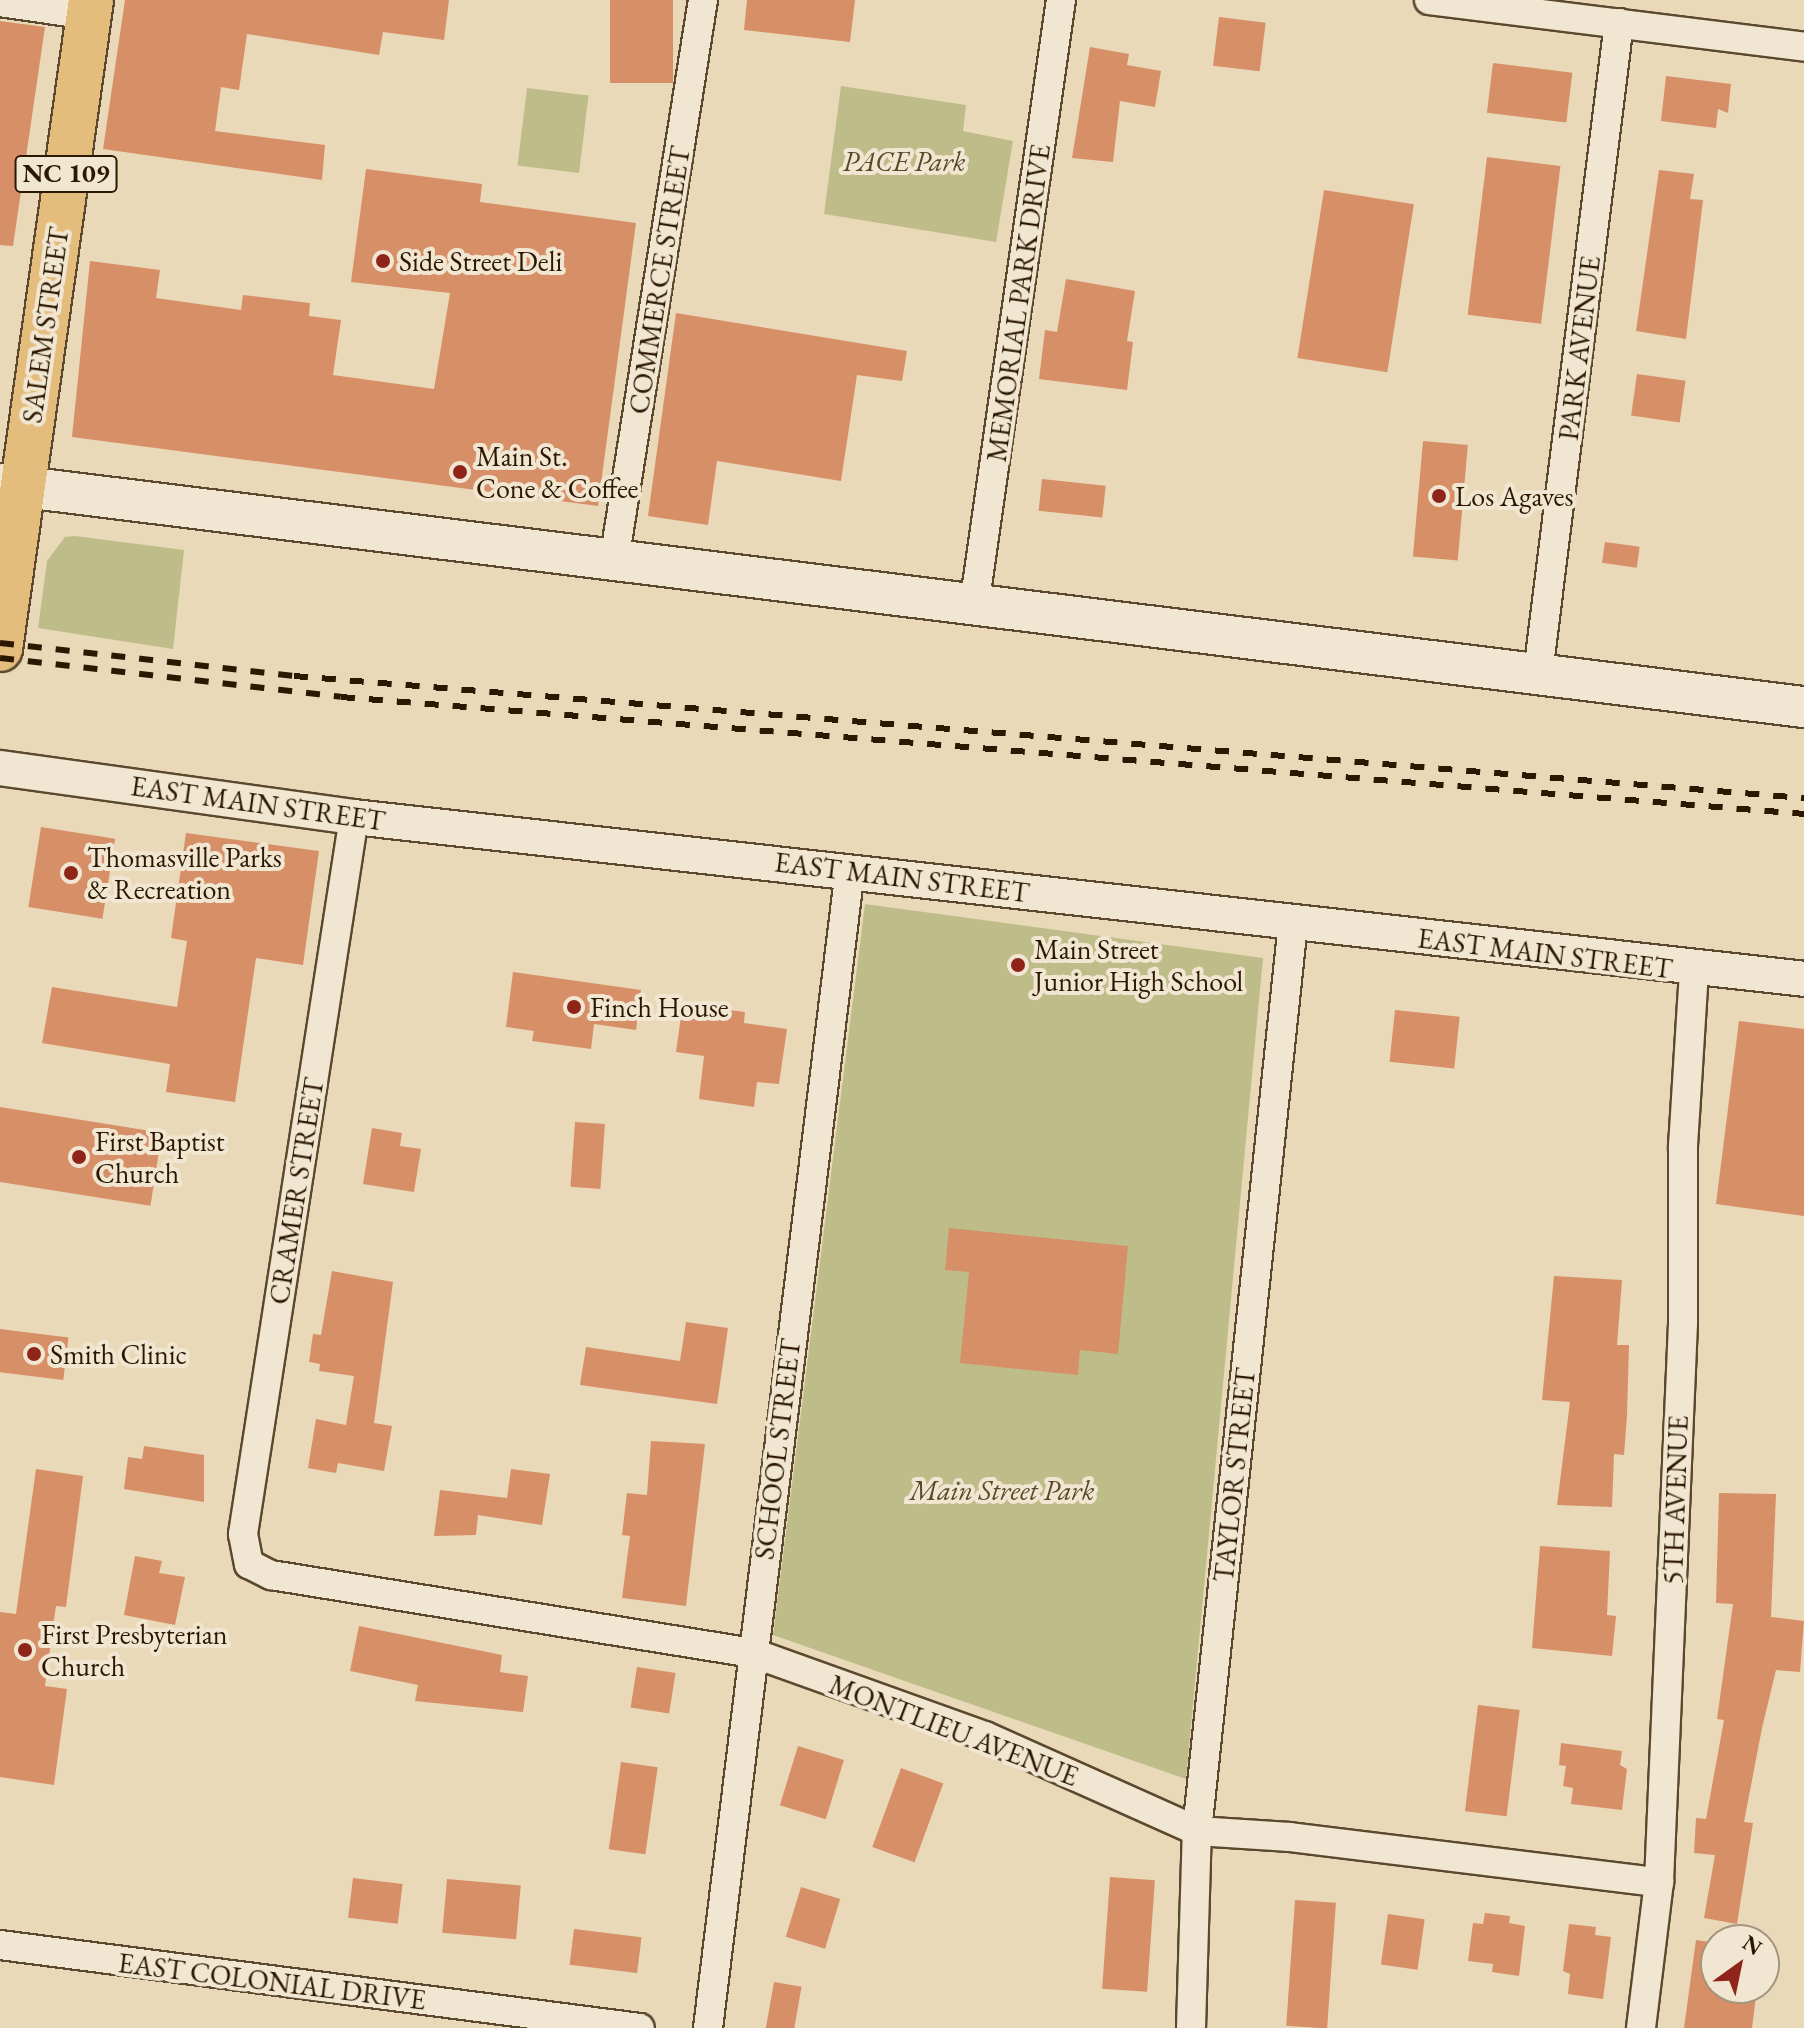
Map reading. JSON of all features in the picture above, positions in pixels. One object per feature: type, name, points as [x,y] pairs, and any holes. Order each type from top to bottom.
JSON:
[{"type":"main road","name":"SALEM STREET","points":[[0,649],[11,485],[90,7]]},
{"type":"main road","points":[[11,485],[1804,707]]},
{"type":"street","name":"COMMERCE STREET","points":[[614,561],[703,0]]},
{"type":"street","name":"MEMORIAL PARK DRIVE","points":[[974,606],[1061,0]]},
{"type":"street","points":[[1429,0],[1804,47]]},
{"type":"street","points":[[0,2],[90,7]]},
{"type":"street","name":"PARK AVENUE","points":[[1538,673],[1619,23]]},
{"type":"street","name":"EAST MAIN STREET","points":[[0,768],[354,817],[850,870],[1694,970],[1804,979]]},
{"type":"street","name":"CRAMER STREET","points":[[249,1564],[243,1534],[354,817]]},
{"type":"street","name":"SCHOOL STREET","points":[[708,2028],[850,870]]},
{"type":"street","name":"TAYLOR STREET","points":[[1191,2028],[1197,1831],[1293,923]]},
{"type":"street","name":"5TH AVENUE","points":[[1641,2028],[1659,1882],[1683,1323],[1683,1146],[1694,970]]},
{"type":"street","name":"MONTLIEU AVENUE","points":[[249,1564],[271,1575],[753,1653],[985,1736],[1197,1831],[1290,1837],[1659,1882]]},
{"type":"street","name":"EAST COLONIAL DRIVE","points":[[0,1945],[640,2028]]},
{"type":"green space","name":"PACE Park","points":[[841,86],[966,105],[963,131],[1013,141],[996,242],[824,214]]},
{"type":"green space","points":[[527,88],[589,96],[579,173],[517,165]]},
{"type":"green space","points":[[65,537],[184,550],[173,649],[38,628],[47,561]]},
{"type":"green space","name":"Main Street Park","points":[[865,904],[1263,958],[1186,1779],[773,1635]]},
{"type":"building","points":[[125,0],[449,0],[444,40],[383,32],[379,55],[247,34],[239,90],[221,87],[215,131],[325,145],[322,180],[103,149]]},
{"type":"building","points":[[610,0],[673,0],[673,83],[610,83]]},
{"type":"building","points":[[747,0],[855,0],[850,42],[744,30]]},
{"type":"building","points":[[1219,17],[1266,23],[1260,71],[1213,66]]},
{"type":"building","points":[[0,21],[45,27],[13,246],[0,245]]},
{"type":"building","points":[[1090,47],[1129,54],[1127,65],[1161,71],[1155,107],[1120,101],[1113,162],[1072,158]]},
{"type":"building","points":[[1493,63],[1572,73],[1566,122],[1487,113]]},
{"type":"building","points":[[1666,76],[1731,84],[1728,113],[1718,109],[1716,128],[1661,121]]},
{"type":"building","points":[[1487,157],[1560,166],[1541,324],[1468,315]]},
{"type":"building","points":[[366,169],[482,184],[480,202],[636,223],[598,506],[72,437],[90,261],[160,270],[156,298],[241,310],[243,295],[310,303],[309,316],[341,320],[333,375],[434,389],[450,293],[351,282]]},
{"type":"building","points":[[1659,170],[1694,174],[1690,199],[1703,200],[1686,339],[1636,331]]},
{"type":"building","points":[[1324,190],[1414,204],[1387,372],[1297,358]]},
{"type":"building","points":[[1066,279],[1135,291],[1127,341],[1133,342],[1127,390],[1039,379],[1045,330],[1057,332]]},
{"type":"building","points":[[676,313],[907,351],[902,381],[857,375],[841,481],[717,461],[708,525],[648,516]]},
{"type":"building","points":[[1637,374],[1686,381],[1680,422],[1631,416]]},
{"type":"building","points":[[1423,441],[1468,445],[1458,560],[1413,557]]},
{"type":"building","points":[[1042,479],[1106,486],[1102,518],[1039,511]]},
{"type":"building","points":[[1605,542],[1640,547],[1637,568],[1602,563]]},
{"type":"building","name":"Thomasville Parks & Recreation","points":[[41,827],[115,839],[102,919],[28,907]]},
{"type":"building","points":[[186,833],[319,851],[303,965],[256,958],[235,1102],[166,1092],[170,1064],[42,1043],[52,987],[177,1007],[187,941],[171,938]]},
{"type":"building","name":"Finch House","points":[[513,972],[641,990],[636,1030],[594,1024],[591,1049],[532,1041],[534,1031],[506,1027]]},
{"type":"building","points":[[720,1009],[745,1012],[744,1023],[787,1029],[779,1084],[757,1082],[754,1107],[699,1099],[704,1056],[676,1052],[681,1016],[719,1021]]},
{"type":"building","points":[[1395,1010],[1460,1017],[1454,1069],[1390,1062]]},
{"type":"building","points":[[1739,1021],[1804,1029],[1804,1216],[1716,1204]]},
{"type":"building","name":"First Baptist Church","points":[[0,1107],[162,1133],[150,1206],[0,1182]]},
{"type":"building","points":[[575,1122],[605,1124],[600,1189],[570,1187]]},
{"type":"building","points":[[372,1128],[402,1133],[400,1146],[421,1149],[414,1192],[363,1184]]},
{"type":"building","points":[[949,1228],[1128,1246],[1118,1354],[1080,1350],[1078,1375],[960,1363],[969,1272],[945,1270]]},
{"type":"building","points":[[332,1271],[393,1282],[374,1423],[392,1426],[384,1471],[338,1463],[336,1473],[308,1468],[316,1419],[346,1425],[354,1376],[319,1371],[320,1364],[309,1362],[313,1334],[321,1335]]},
{"type":"building","points":[[1554,1276],[1622,1280],[1617,1345],[1629,1345],[1627,1416],[1624,1455],[1614,1454],[1612,1507],[1557,1505],[1570,1402],[1542,1400]]},
{"type":"building","points":[[686,1322],[728,1328],[717,1404],[580,1385],[586,1347],[680,1361]]},
{"type":"building","name":"Smith Clinic","points":[[0,1329],[68,1337],[63,1380],[0,1372]]},
{"type":"building","points":[[651,1441],[705,1444],[686,1606],[622,1598],[630,1536],[622,1535],[627,1493],[647,1495]]},
{"type":"building","points":[[144,1446],[204,1455],[204,1502],[124,1489],[128,1457],[142,1459]]},
{"type":"building","name":"First Presbyterian Church","points":[[36,1469],[83,1476],[66,1607],[56,1606],[45,1686],[67,1689],[54,1785],[0,1777],[0,1612],[16,1614]]},
{"type":"building","points":[[511,1469],[550,1474],[542,1525],[478,1515],[476,1535],[434,1536],[440,1490],[507,1498]]},
{"type":"building","points":[[1719,1493],[1776,1494],[1771,1617],[1804,1621],[1800,1672],[1776,1670],[1744,1822],[1753,1823],[1737,1924],[1704,1918],[1715,1855],[1694,1853],[1696,1818],[1706,1819],[1724,1720],[1717,1719],[1733,1604],[1716,1603]]},
{"type":"building","points":[[1540,1546],[1610,1551],[1607,1615],[1616,1616],[1612,1656],[1532,1648]]},
{"type":"building","points":[[135,1556],[162,1561],[159,1573],[185,1577],[175,1625],[124,1615]]},
{"type":"building","points":[[359,1626],[502,1655],[500,1672],[528,1676],[523,1712],[415,1701],[418,1685],[350,1671]]},
{"type":"building","points":[[637,1667],[676,1673],[669,1714],[631,1707]]},
{"type":"building","points":[[1478,1705],[1520,1710],[1507,1816],[1465,1811]]},
{"type":"building","points":[[1561,1743],[1622,1751],[1620,1765],[1627,1769],[1622,1810],[1571,1804],[1573,1788],[1563,1786],[1566,1766],[1559,1765]]},
{"type":"building","points":[[798,1746],[844,1760],[826,1819],[780,1805]]},
{"type":"building","points":[[621,1762],[658,1767],[645,1854],[609,1849]]},
{"type":"building","points":[[901,1768],[943,1783],[915,1862],[872,1847]]},
{"type":"building","points":[[1110,1877],[1155,1880],[1147,1992],[1102,1989]]},
{"type":"building","points":[[353,1878],[403,1884],[398,1924],[348,1918]]},
{"type":"building","points":[[447,1879],[521,1885],[516,1939],[442,1933]]},
{"type":"building","points":[[801,1887],[840,1899],[825,1949],[786,1937]]},
{"type":"building","points":[[1295,1900],[1336,1903],[1327,2028],[1286,2026]]},
{"type":"building","points":[[1485,1913],[1510,1916],[1509,1923],[1525,1926],[1519,1976],[1492,1972],[1493,1964],[1468,1961],[1473,1923],[1483,1924]]},
{"type":"building","points":[[1388,1914],[1425,1919],[1418,1970],[1381,1965]]},
{"type":"building","points":[[1569,1924],[1596,1927],[1595,1935],[1611,1937],[1603,1999],[1568,1994],[1570,1974],[1563,1971]]},
{"type":"building","points":[[574,1929],[641,1937],[637,1973],[570,1965]]},
{"type":"building","points":[[1696,1940],[1700,1941],[1700,2004],[1755,2004],[1752,2028],[1684,2028]]},
{"type":"building","points":[[774,1982],[802,1987],[794,2028],[766,2028]]},
{"type":"railway","points":[[0,643],[294,676],[1804,798]]},
{"type":"railway","points":[[0,658],[341,697],[1804,814]]},
{"type":"place","name":"Side Street Deli","points":[[383,261]]},
{"type":"place","name":"Main St. Cone & Coffee","points":[[460,472]]},
{"type":"place","name":"Los Agaves","points":[[1439,496]]},
{"type":"place","name":"Thomasville Parks & Recreation","points":[[71,873]]},
{"type":"place","name":"Main Street Junior High School","points":[[1018,965]]},
{"type":"place","name":"Finch House","points":[[574,1007]]},
{"type":"place","name":"First Baptist Church","points":[[79,1157]]},
{"type":"place","name":"Smith Clinic","points":[[34,1354]]},
{"type":"place","name":"First Presbyterian Church","points":[[25,1650]]}]
